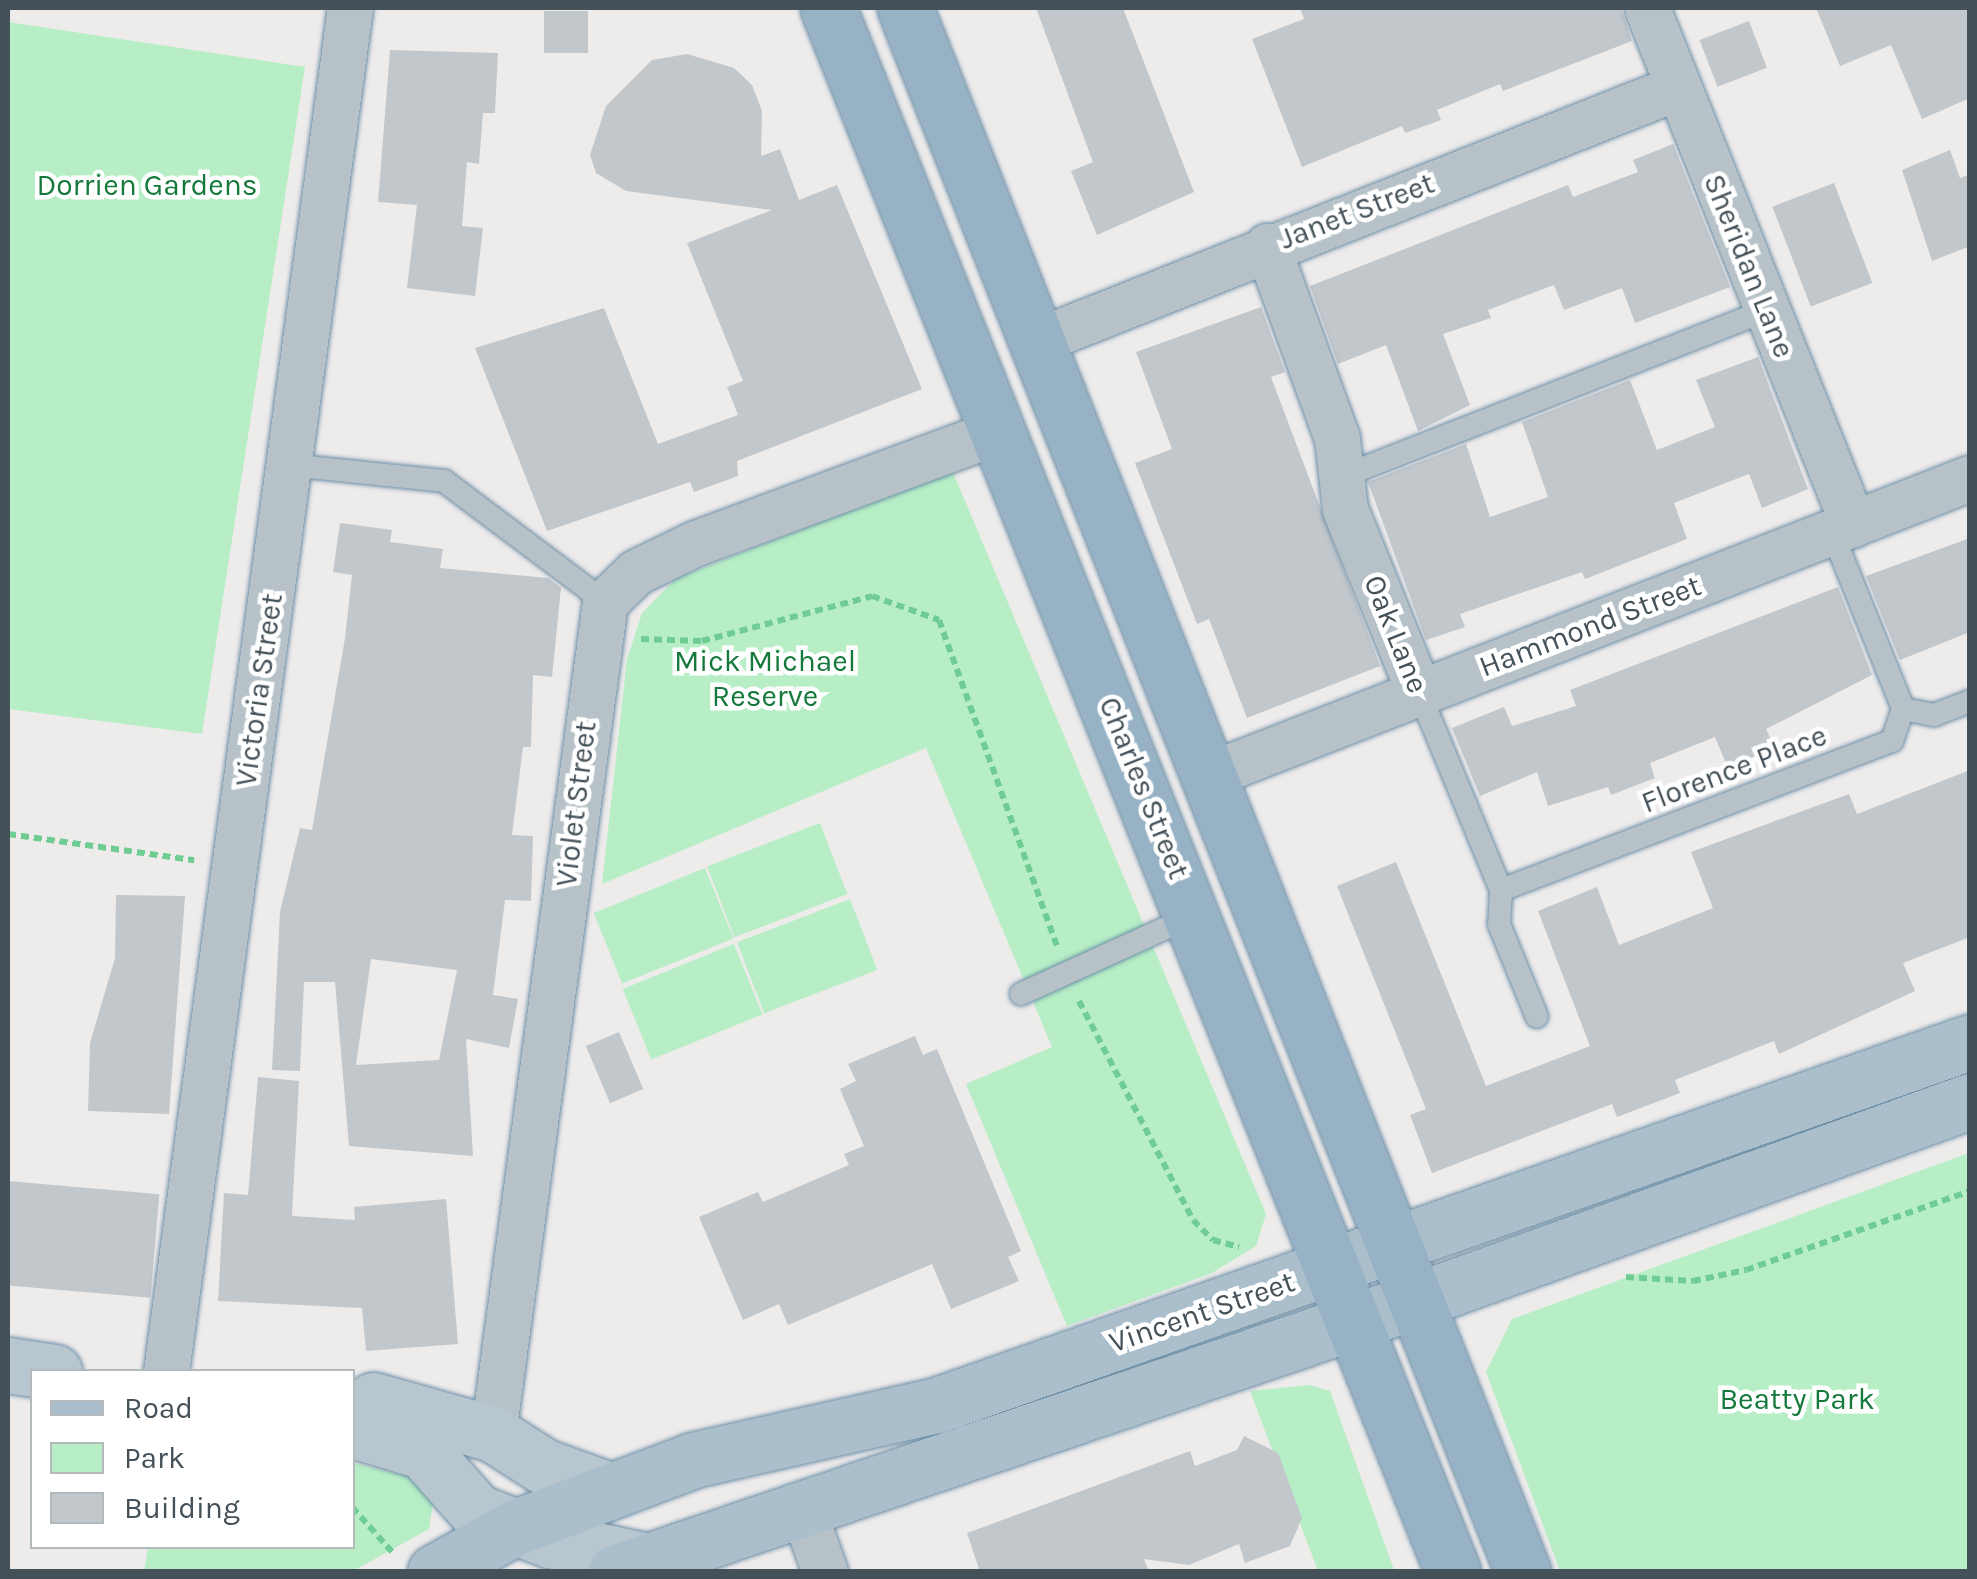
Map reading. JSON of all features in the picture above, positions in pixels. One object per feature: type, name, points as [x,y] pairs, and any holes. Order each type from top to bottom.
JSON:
[{"type":"highway","name":"Charles Street","points":[[828,8],[1195,915],[1450,1571]]},
{"type":"highway","points":[[904,8],[1398,1244],[1523,1572]]},
{"type":"main road","name":"Vincent Street","points":[[435,1572],[516,1527],[693,1460],[937,1405],[1970,1042]]},
{"type":"main road","name":"Vincent Street","points":[[631,1566],[1418,1300],[1970,1101]]},
{"type":"main road","points":[[8,1365],[34,1369]]},
{"type":"main road","points":[[355,1397],[493,1434],[543,1466],[612,1490]]},
{"type":"main road","points":[[355,1431],[423,1451],[476,1512],[631,1566]]},
{"type":"street","name":"Victoria Street","points":[[166,1369],[350,8]]},
{"type":"street","name":"Sheridan Lane","points":[[1647,8],[1766,310],[1842,528]]},
{"type":"street","name":"Janet Street","points":[[1038,340],[1267,246],[1678,87]]},
{"type":"street","name":"Oak Lane","points":[[1267,246],[1346,475],[1345,510],[1419,692]]},
{"type":"street","points":[[602,612],[636,572],[696,543],[999,431]]},
{"type":"street","name":"Hammond Street","points":[[1211,774],[1970,478]]},
{"type":"street","name":"Violet Street","points":[[493,1434],[602,612]]},
{"type":"street","points":[[802,1508],[825,1572]]},
{"type":"lane","points":[[1346,475],[1766,310]]},
{"type":"lane","points":[[289,465],[444,480],[602,612]]},
{"type":"lane","points":[[1842,528],[1903,709],[1892,741]]},
{"type":"lane","name":"Oak Lane","points":[[1419,692],[1501,890],[1499,924],[1537,1017]]},
{"type":"lane","points":[[1903,709],[1934,716],[1970,701]]},
{"type":"lane","name":"Florence Place","points":[[1501,890],[1892,741],[1934,716]]},
{"type":"lane","points":[[1020,994],[1195,915]]},
{"type":"path","points":[[602,612],[659,644],[702,641],[872,596],[938,620],[1067,973],[1193,1220],[1212,1240],[1256,1246]]},
{"type":"path","points":[[8,834],[235,866]]},
{"type":"path","points":[[1605,1276],[1693,1280],[1746,1270],[1970,1191]]},
{"type":"path","points":[[355,1511],[406,1572]]},
{"type":"green space","name":"Dorrien Gardens","points":[[8,22],[305,67],[202,734],[8,709]]},
{"type":"green space","name":"Mick Michael Reserve","points":[[952,470],[1266,1214],[1256,1246],[1212,1273],[1067,1326],[966,1084],[1052,1047],[926,748],[602,884],[627,659],[642,613],[675,579]]},
{"type":"green space","points":[[820,823],[847,894],[734,937],[707,866]]},
{"type":"green space","points":[[705,868],[733,938],[622,983],[594,913]]},
{"type":"green space","points":[[850,899],[877,970],[764,1013],[737,942]]},
{"type":"green space","points":[[734,944],[762,1014],[651,1059],[623,989]]},
{"type":"green space","name":"Beatty Park","points":[[1969,1153],[1969,1571],[1560,1571],[1486,1372],[1512,1319]]},
{"type":"green space","points":[[1310,1385],[1330,1391],[1394,1570],[1318,1571],[1250,1391]]},
{"type":"green space","points":[[355,1463],[423,1480],[434,1497],[429,1529],[353,1571],[144,1572],[148,1549],[355,1549]]},
{"type":"building","points":[[1036,8],[1123,8],[1194,192],[1097,235],[1071,171],[1093,162]]},
{"type":"building","points":[[1300,8],[1621,8],[1632,41],[1503,91],[1500,84],[1437,110],[1441,120],[1405,133],[1402,126],[1302,167],[1252,39],[1304,19]]},
{"type":"building","points":[[1816,8],[1970,8],[1970,98],[1922,119],[1891,45],[1840,66]]},
{"type":"building","points":[[544,11],[588,11],[588,53],[544,53]]},
{"type":"building","points":[[1749,21],[1767,68],[1717,87],[1700,40]]},
{"type":"building","points":[[390,50],[498,53],[495,113],[483,113],[479,164],[467,162],[462,226],[483,228],[475,296],[407,288],[417,205],[378,202]]},
{"type":"building","points":[[687,54],[734,68],[752,85],[762,111],[761,156],[780,149],[799,200],[837,185],[922,389],[737,461],[738,476],[694,492],[690,482],[547,531],[475,348],[604,308],[658,444],[738,415],[727,387],[743,381],[687,243],[772,210],[626,191],[596,173],[590,155],[606,106],[652,60]]},
{"type":"building","points":[[1673,144],[1730,287],[1635,323],[1622,288],[1564,310],[1554,285],[1488,310],[1491,318],[1443,334],[1470,405],[1418,431],[1386,345],[1338,364],[1310,286],[1568,185],[1573,197],[1638,172],[1633,160]]},
{"type":"building","points":[[1950,150],[1960,178],[1970,174],[1970,246],[1932,261],[1902,170]]},
{"type":"building","points":[[1834,183],[1872,283],[1811,307],[1772,207]]},
{"type":"building","points":[[1261,307],[1285,372],[1271,377],[1380,666],[1247,718],[1209,619],[1197,624],[1135,463],[1172,449],[1136,352]]},
{"type":"building","points":[[1758,357],[1808,489],[1762,508],[1749,474],[1674,503],[1687,539],[1585,579],[1582,572],[1460,614],[1465,627],[1426,640],[1368,482],[1466,444],[1490,517],[1548,497],[1522,422],[1630,380],[1657,450],[1715,427],[1696,380]]},
{"type":"building","points":[[340,523],[392,530],[390,542],[443,549],[440,568],[548,578],[561,588],[552,677],[533,675],[531,747],[523,747],[512,835],[533,836],[531,901],[505,900],[493,995],[518,999],[509,1048],[466,1039],[473,1156],[349,1146],[335,982],[304,982],[300,1071],[272,1070],[280,912],[300,828],[312,830],[345,638],[352,575],[333,572]],"holes":[[[371,959],[457,970],[439,1060],[356,1065]]]},
{"type":"building","points":[[1970,538],[1970,632],[1900,660],[1866,576]]},
{"type":"building","points":[[1838,587],[1872,675],[1766,729],[1775,749],[1728,768],[1715,737],[1650,763],[1655,778],[1611,795],[1608,787],[1548,806],[1537,772],[1480,796],[1452,728],[1504,707],[1512,726],[1576,706],[1570,690]]},
{"type":"building","points":[[1970,770],[1970,937],[1903,963],[1915,991],[1779,1054],[1774,1041],[1675,1080],[1680,1093],[1617,1117],[1612,1104],[1432,1173],[1410,1115],[1426,1109],[1337,886],[1396,862],[1486,1086],[1590,1046],[1538,911],[1597,887],[1619,945],[1713,908],[1691,852],[1849,794],[1857,814]]},
{"type":"building","points":[[116,895],[185,896],[169,1114],[88,1111],[90,1043],[115,958]]},
{"type":"building","points":[[619,1032],[643,1089],[610,1103],[586,1046]]},
{"type":"building","points":[[915,1036],[923,1055],[937,1049],[1021,1251],[1008,1257],[1019,1281],[951,1309],[932,1264],[788,1325],[779,1304],[743,1320],[699,1217],[758,1192],[763,1202],[849,1165],[844,1154],[864,1146],[840,1089],[856,1081],[848,1064]]},
{"type":"building","points":[[258,1077],[299,1081],[292,1216],[355,1220],[354,1207],[446,1199],[458,1344],[366,1351],[362,1308],[218,1301],[224,1193],[248,1195]]},
{"type":"building","points":[[8,1181],[159,1194],[150,1298],[8,1285]]},
{"type":"building","points":[[1244,1436],[1278,1453],[1302,1518],[1290,1546],[1245,1563],[1239,1544],[1189,1565],[1144,1559],[1149,1572],[980,1572],[967,1533],[1190,1451],[1195,1466],[1237,1450]]}]
